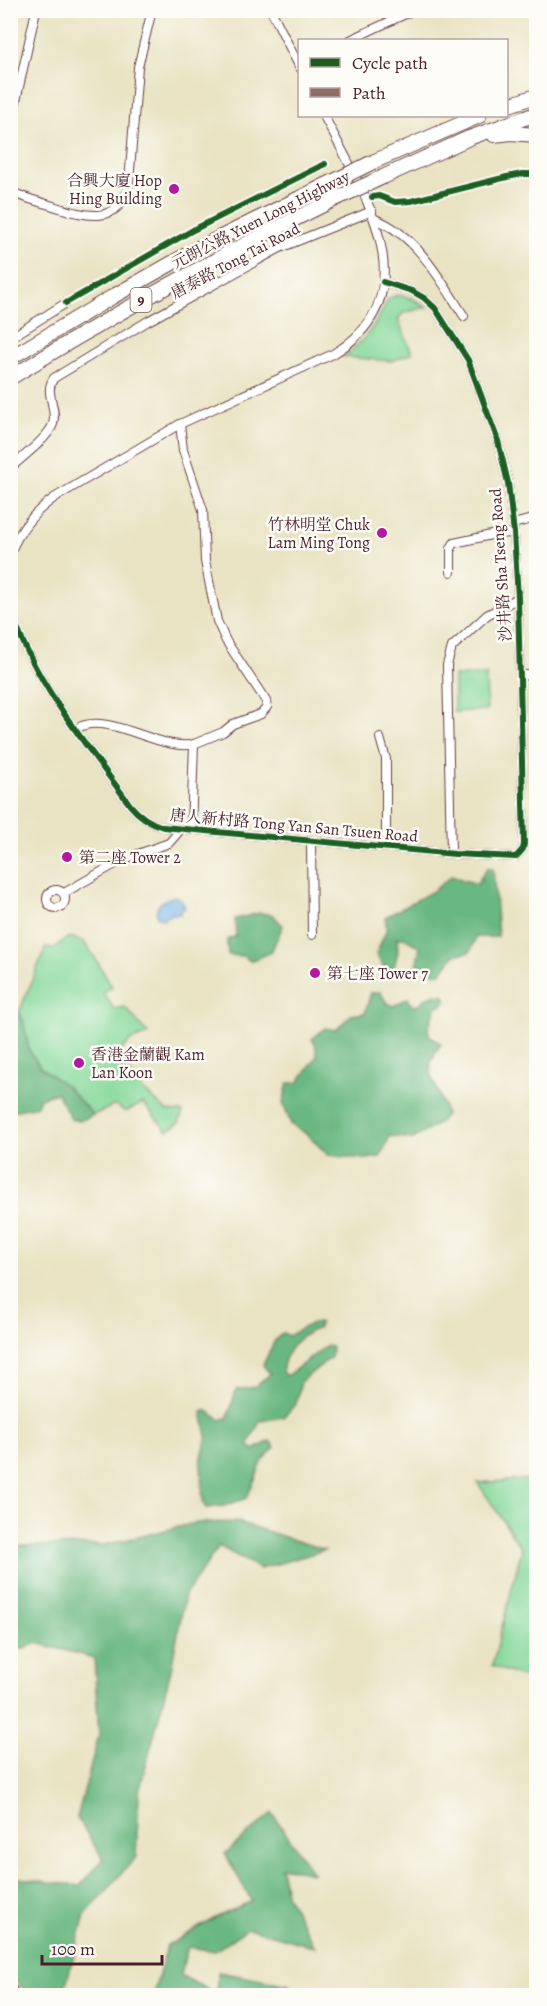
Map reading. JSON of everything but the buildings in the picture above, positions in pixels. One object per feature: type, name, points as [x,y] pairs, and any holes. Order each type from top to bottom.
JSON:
[{"type":"highway","points":[[508,106],[537,96]]},
{"type":"highway","name":"元朗公路 Yuen Long Highway","points":[[10,378],[86,331],[181,278],[333,200],[469,138],[537,114]]},
{"type":"highway","name":"元朗公路 Yuen Long Highway","points":[[10,358],[197,249],[326,184],[477,117]]},
{"type":"highway","points":[[423,158],[495,135],[511,133],[537,135]]},
{"type":"street","points":[[10,128],[13,101],[36,10]]},
{"type":"street","points":[[10,191],[85,216],[101,215],[118,207],[127,192],[129,183],[138,67],[152,10]]},
{"type":"street","points":[[272,10],[298,63]]},
{"type":"street","points":[[352,39],[414,10]]},
{"type":"street","points":[[10,554],[26,523],[45,504],[180,424],[341,349],[369,321],[378,303],[383,282],[384,260],[372,211],[325,117]]},
{"type":"street","name":"唐泰路 Tong Tai Road","points":[[10,468],[47,434],[53,424],[50,388],[54,378],[148,321],[280,248],[372,211]]},
{"type":"street","points":[[375,219],[388,224],[422,254],[464,316]]},
{"type":"street","name":"沙井路 Sha Tseng Road","points":[[383,282],[412,291],[430,303],[466,356],[482,393],[498,441],[508,483],[518,598],[524,844],[516,857]]},
{"type":"street","points":[[10,338],[66,303]]},
{"type":"street","points":[[76,729],[85,724],[96,724],[141,733],[175,745],[194,744],[223,732],[233,724],[261,714],[267,707],[266,701],[226,640],[217,621],[205,561],[203,510],[183,450],[180,424]]},
{"type":"street","points":[[513,524],[537,519]]},
{"type":"street","points":[[451,572],[451,548],[454,543],[496,534],[514,533]]},
{"type":"street","points":[[451,853],[447,665],[452,647],[487,615],[518,598]]},
{"type":"street","name":"唐人新村路 Tong Yan San Tsuen Road","points":[[10,607],[36,668],[76,729],[135,811],[157,825],[386,848],[516,857]]},
{"type":"street","points":[[520,676],[537,674]]},
{"type":"street","points":[[380,738],[386,759],[386,848]]},
{"type":"street","points":[[191,830],[194,744]]},
{"type":"street","points":[[64,893],[124,860],[169,843],[181,828]]},
{"type":"street","points":[[311,840],[312,935]]},
{"type":"green space","points":[[397,295],[411,298],[427,307],[403,313],[398,319],[412,353],[392,361],[344,357],[370,331],[388,299]]},
{"type":"green space","points":[[486,675],[487,710],[454,712],[454,676]]},
{"type":"green space","points":[[487,868],[493,868],[498,937],[476,937],[470,952],[454,955],[441,973],[429,972],[417,963],[420,947],[404,938],[397,938],[398,951],[394,968],[384,968],[376,954],[386,931],[386,917],[433,891],[451,876],[477,884]]},
{"type":"green space","points":[[260,913],[273,915],[283,926],[271,952],[250,961],[243,956],[228,955],[227,940],[236,936],[235,919]]},
{"type":"green space","points":[[68,937],[83,941],[95,958],[112,987],[103,993],[114,1009],[125,1007],[148,1034],[130,1041],[117,1055],[143,1090],[167,1111],[183,1112],[179,1123],[167,1131],[143,1103],[126,1112],[115,1105],[93,1115],[66,1086],[40,1067],[29,1050],[23,1020],[19,1012],[46,947],[53,949]]},
{"type":"green space","points":[[380,992],[386,1002],[393,1006],[408,998],[412,1005],[417,1006],[430,996],[445,995],[446,999],[442,1005],[437,1006],[428,1028],[429,1035],[441,1044],[433,1057],[430,1068],[446,1115],[438,1124],[413,1139],[390,1136],[380,1157],[365,1159],[328,1155],[308,1135],[291,1124],[283,1103],[288,1083],[298,1083],[317,1056],[312,1039],[325,1028],[336,1030],[351,1015],[365,1013],[371,993]]},
{"type":"green space","points":[[19,1012],[23,1020],[29,1050],[40,1067],[66,1086],[93,1115],[85,1119],[71,1119],[57,1093],[40,1098],[37,1106],[11,1111],[11,1016],[16,1019]]},
{"type":"green space","points":[[320,1323],[319,1328],[299,1339],[289,1350],[282,1372],[287,1376],[326,1346],[332,1347],[331,1357],[301,1381],[296,1404],[283,1417],[260,1421],[248,1445],[254,1450],[270,1441],[275,1447],[263,1460],[247,1498],[224,1506],[206,1508],[203,1503],[201,1462],[207,1436],[202,1412],[206,1410],[221,1420],[228,1417],[236,1390],[255,1387],[270,1374],[263,1365],[275,1340],[283,1333],[289,1336],[307,1326]]},
{"type":"green space","points":[[536,1479],[536,1682],[492,1666],[522,1549],[478,1483]]},
{"type":"green space","points":[[238,1522],[325,1550],[260,1569],[219,1546],[185,1595],[171,1670],[139,1792],[136,1857],[85,1915],[63,1995],[30,1995],[11,1977],[11,1879],[19,1878],[80,1886],[103,1859],[77,1818],[99,1735],[94,1658],[37,1643],[11,1653],[11,1546],[105,1545],[195,1523]]},
{"type":"green space","points":[[272,1813],[313,1873],[281,1867],[286,1894],[315,1947],[248,1928],[215,1951],[188,1947],[180,1975],[216,1994],[218,1972],[290,1985],[286,1995],[157,1995],[155,1989],[167,1946],[215,1918],[252,1901],[225,1854]]},
{"type":"water","points":[[175,896],[182,900],[185,908],[180,914],[171,914],[163,919],[157,916],[159,906]]},
{"type":"marked path","points":[[10,1983],[23,1996]]},
{"type":"cycle path","points":[[66,303],[193,230],[325,164]]},
{"type":"cycle path","points":[[372,197],[379,196],[395,202],[411,201],[507,177],[536,174]]},
{"type":"cycle path","points":[[10,607],[32,660],[78,735],[130,805],[141,816],[154,823],[163,827],[455,854],[516,857],[524,844],[518,598],[508,483],[498,441],[468,360],[435,308],[412,291],[383,282]]},
{"type":"place","name":"合興大廈 Hop Hing Building","points":[[174,189]]},
{"type":"place","name":"竹林明堂 Chuk Lam Ming Tong","points":[[382,533]]},
{"type":"place","name":"第二座 Tower 2","points":[[67,857]]},
{"type":"place","name":"第七座 Tower 7","points":[[315,973]]},
{"type":"place","name":"香港金蘭觀 Kam Lan Koon","points":[[79,1063]]}]
